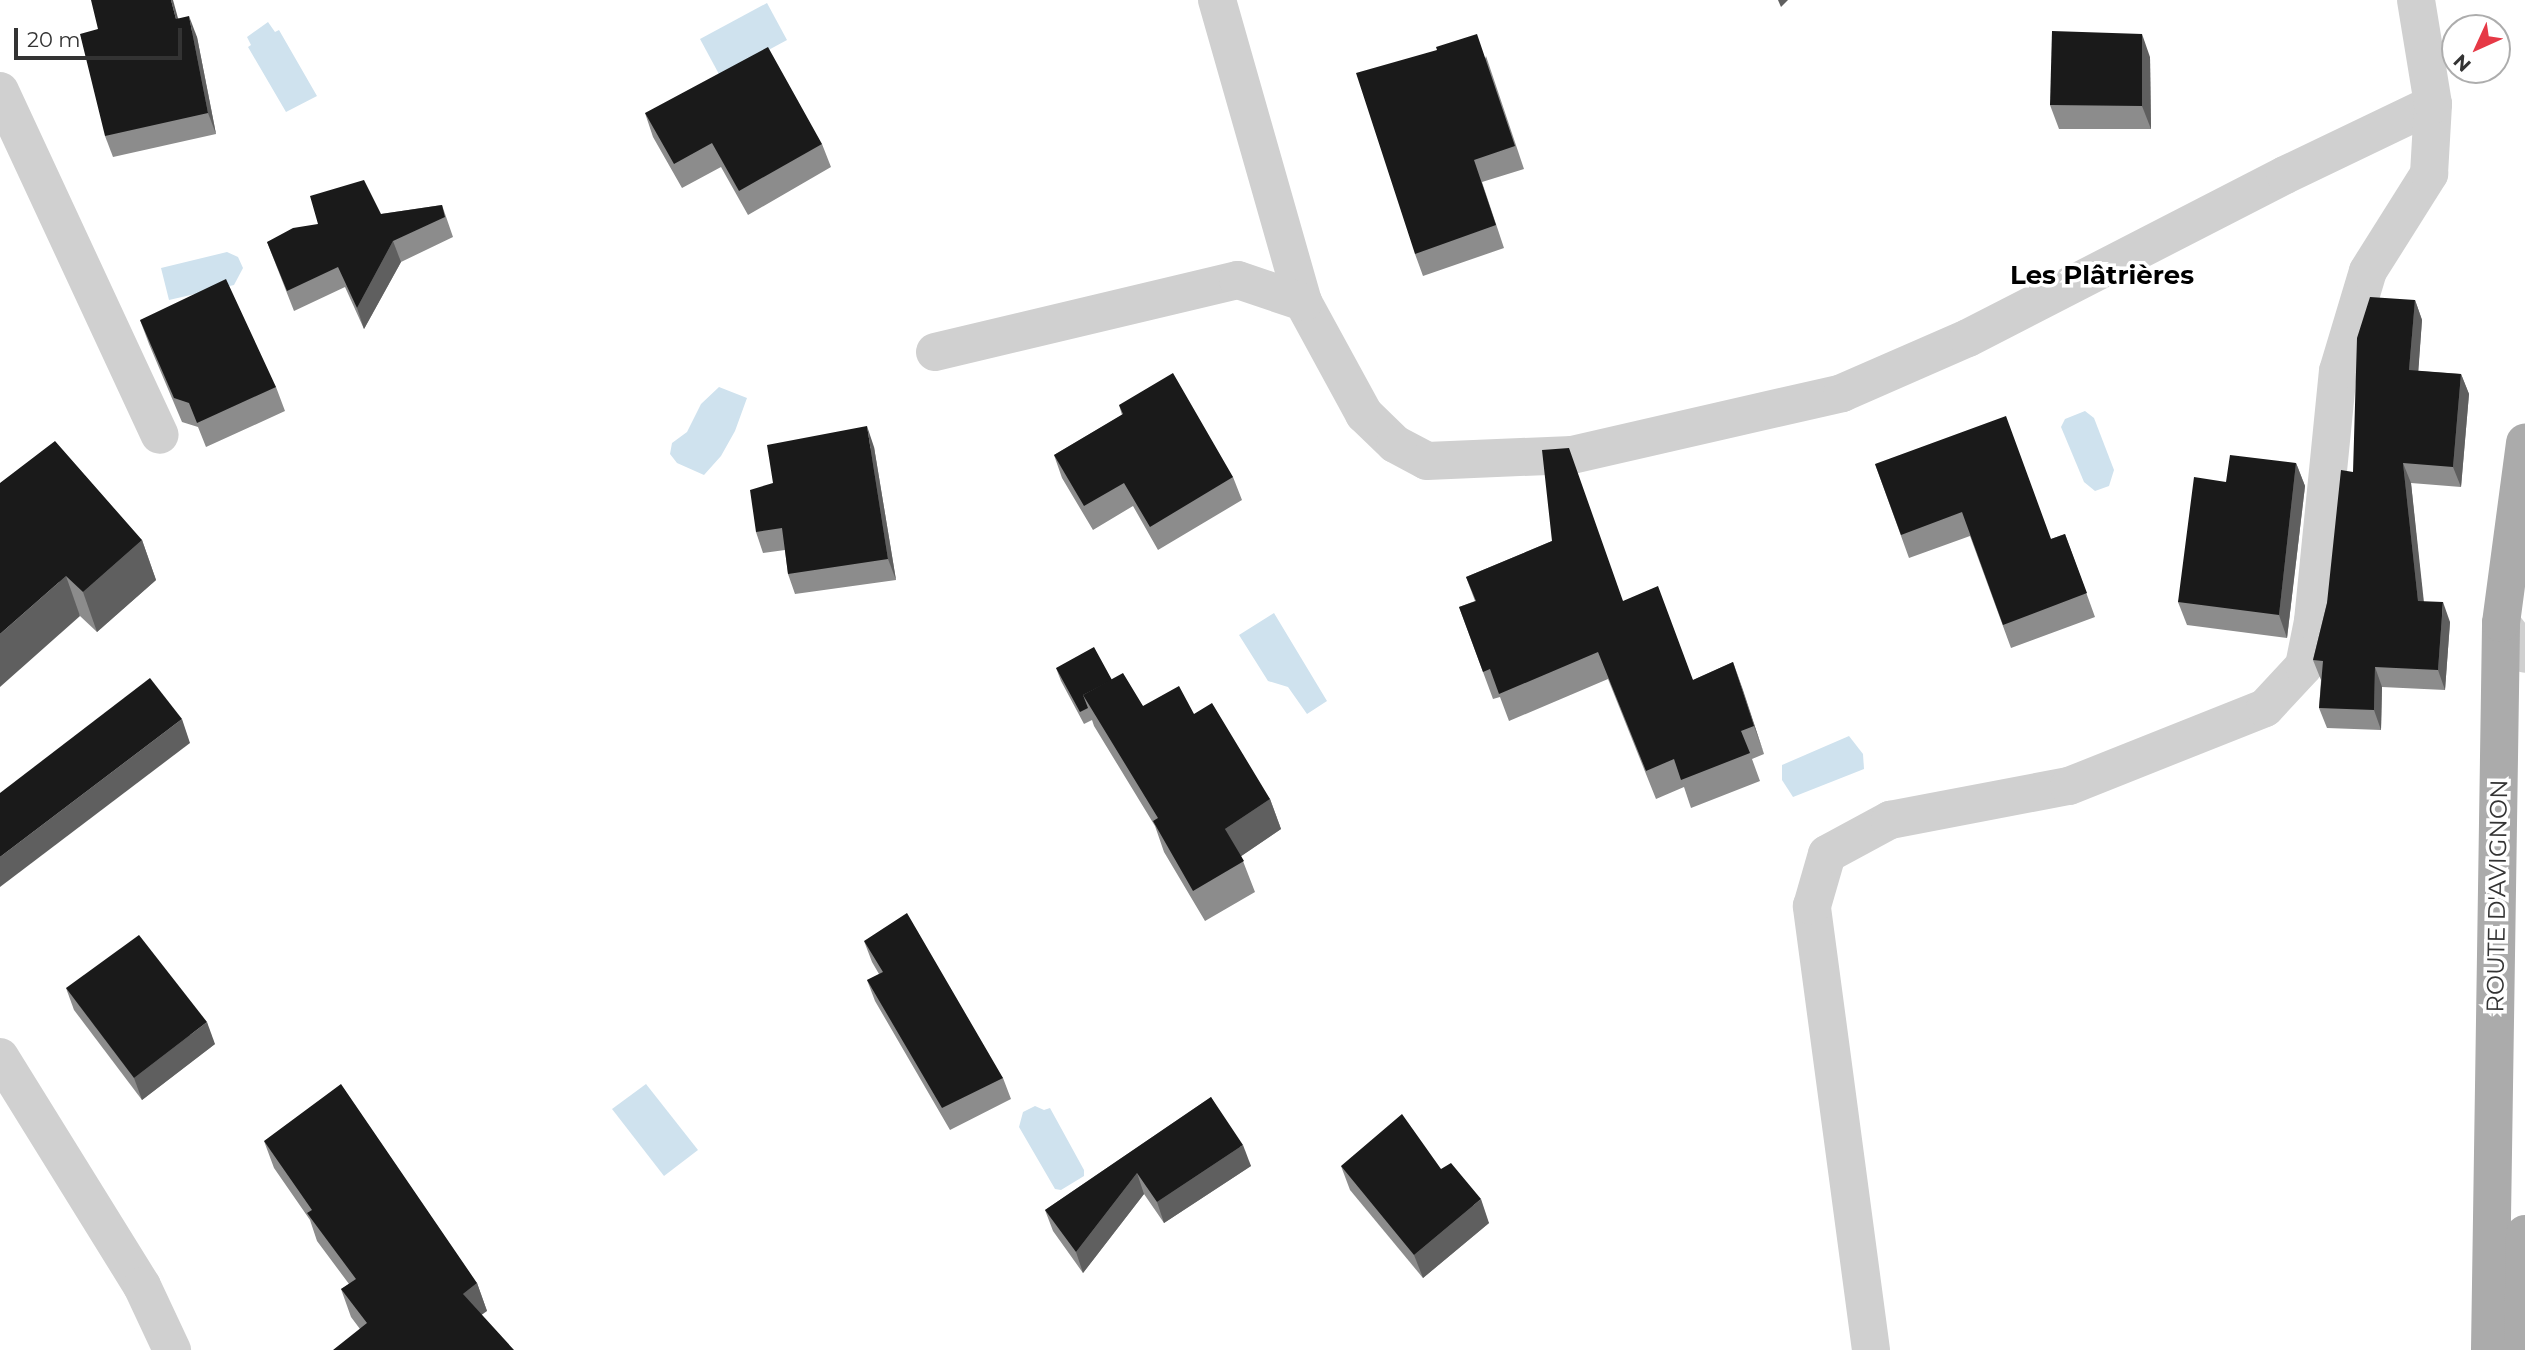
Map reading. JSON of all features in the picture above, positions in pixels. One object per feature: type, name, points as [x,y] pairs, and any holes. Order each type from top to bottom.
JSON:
[{"type":"main road","name":"ROUTE D'AVIGNON","points":[[2490,1350],[2501,623],[2525,443]]},
{"type":"main road","points":[[2523,1350],[2525,1234]]},
{"type":"street","points":[[1217,0],[1303,302],[1364,414],[1395,444],[1427,461],[1572,455],[1813,401],[1879,379],[1968,338],[2285,175],[2433,104]]},
{"type":"street","points":[[1871,1350],[1830,1023],[1812,906],[1827,854],[1890,820],[2069,786],[2264,708],[2304,666],[2313,621],[2338,371],[2368,271],[2429,174],[2433,104],[2416,0]]},
{"type":"street","points":[[0,91],[160,435]]},
{"type":"street","points":[[935,352],[1238,280],[1303,302]]},
{"type":"street","points":[[2501,623],[2525,653]]},
{"type":"street","points":[[0,1057],[142,1286],[172,1350]]},
{"type":"water","points":[[767,3],[787,40],[720,76],[700,39]]},
{"type":"water","points":[[268,22],[275,32],[279,30],[317,96],[286,112],[248,47],[251,45],[247,37]]},
{"type":"water","points":[[227,252],[238,257],[243,268],[234,285],[169,300],[161,268]]},
{"type":"water","points":[[719,387],[747,398],[735,431],[721,456],[704,475],[677,463],[670,454],[672,443],[687,432],[701,404]]},
{"type":"water","points":[[2085,411],[2094,418],[2114,470],[2109,486],[2095,491],[2084,482],[2061,427],[2065,419]]},
{"type":"water","points":[[1274,613],[1327,701],[1307,714],[1288,687],[1268,681],[1239,635]]},
{"type":"water","points":[[1849,736],[1863,754],[1864,769],[1793,797],[1782,780],[1782,765]]},
{"type":"water","points":[[646,1084],[698,1150],[664,1176],[612,1109]]},
{"type":"water","points":[[1035,1106],[1044,1110],[1050,1108],[1084,1170],[1084,1176],[1061,1190],[1055,1189],[1019,1127],[1023,1112]]},
{"type":"building","points":[[91,0],[171,0],[176,19],[189,16],[208,113],[105,136],[80,34],[98,29]]},
{"type":"building","points":[[2052,31],[2142,34],[2142,106],[2050,105]]},
{"type":"building","points":[[1477,34],[1515,146],[1474,160],[1496,225],[1415,254],[1356,73],[1437,50],[1436,47]]},
{"type":"building","points":[[768,47],[822,144],[739,191],[712,143],[674,164],[645,113]]},
{"type":"building","points":[[364,180],[381,214],[442,205],[445,217],[393,241],[357,308],[338,267],[287,291],[267,242],[293,228],[318,224],[310,196]]},
{"type":"building","points":[[226,279],[276,387],[197,423],[189,403],[174,398],[140,320]]},
{"type":"building","points":[[2370,297],[2415,300],[2409,370],[2461,374],[2453,467],[2403,463],[2418,601],[2443,602],[2438,670],[2375,667],[2374,710],[2319,708],[2323,661],[2313,660],[2327,603],[2341,470],[2353,472],[2357,338]]},
{"type":"building","points":[[1173,373],[1233,477],[1150,527],[1124,483],[1084,506],[1054,455],[1123,414],[1119,405]]},
{"type":"building","points":[[2006,416],[2051,539],[2065,534],[2087,593],[2003,625],[1962,512],[1901,535],[1875,464]]},
{"type":"building","points":[[867,426],[888,559],[788,574],[782,528],[756,532],[750,490],[773,483],[767,445]]},
{"type":"building","points":[[55,441],[142,540],[83,592],[66,576],[0,634],[0,483]]},
{"type":"building","points":[[1569,448],[1623,601],[1658,586],[1693,680],[1733,662],[1754,726],[1741,731],[1750,753],[1681,780],[1674,759],[1646,771],[1598,652],[1499,694],[1490,669],[1483,672],[1459,607],[1476,601],[1466,577],[1552,541],[1542,450]]},
{"type":"building","points":[[2230,455],[2296,463],[2279,615],[2178,602],[2194,477],[2226,482]]},
{"type":"building","points":[[1094,647],[1112,680],[1083,695],[1088,708],[1080,712],[1056,668]]},
{"type":"building","points":[[1123,673],[1143,706],[1179,686],[1194,714],[1212,703],[1270,799],[1225,829],[1244,861],[1193,891],[1153,821],[1158,818],[1083,695]]},
{"type":"building","points":[[150,678],[182,719],[0,857],[0,793]]},
{"type":"building","points":[[907,913],[1003,1078],[942,1108],[867,980],[883,972],[864,941]]},
{"type":"building","points":[[139,935],[207,1022],[134,1078],[66,988]]},
{"type":"building","points":[[341,1084],[477,1283],[463,1294],[514,1350],[333,1350],[367,1323],[341,1289],[356,1279],[307,1213],[312,1210],[264,1141]]},
{"type":"building","points":[[1211,1097],[1243,1145],[1157,1202],[1137,1173],[1076,1252],[1045,1210]]},
{"type":"building","points":[[1402,1114],[1441,1169],[1451,1163],[1481,1199],[1414,1255],[1341,1166]]},
{"type":"district","name":"Les Plâtrières","points":[[2102,276]]}]
